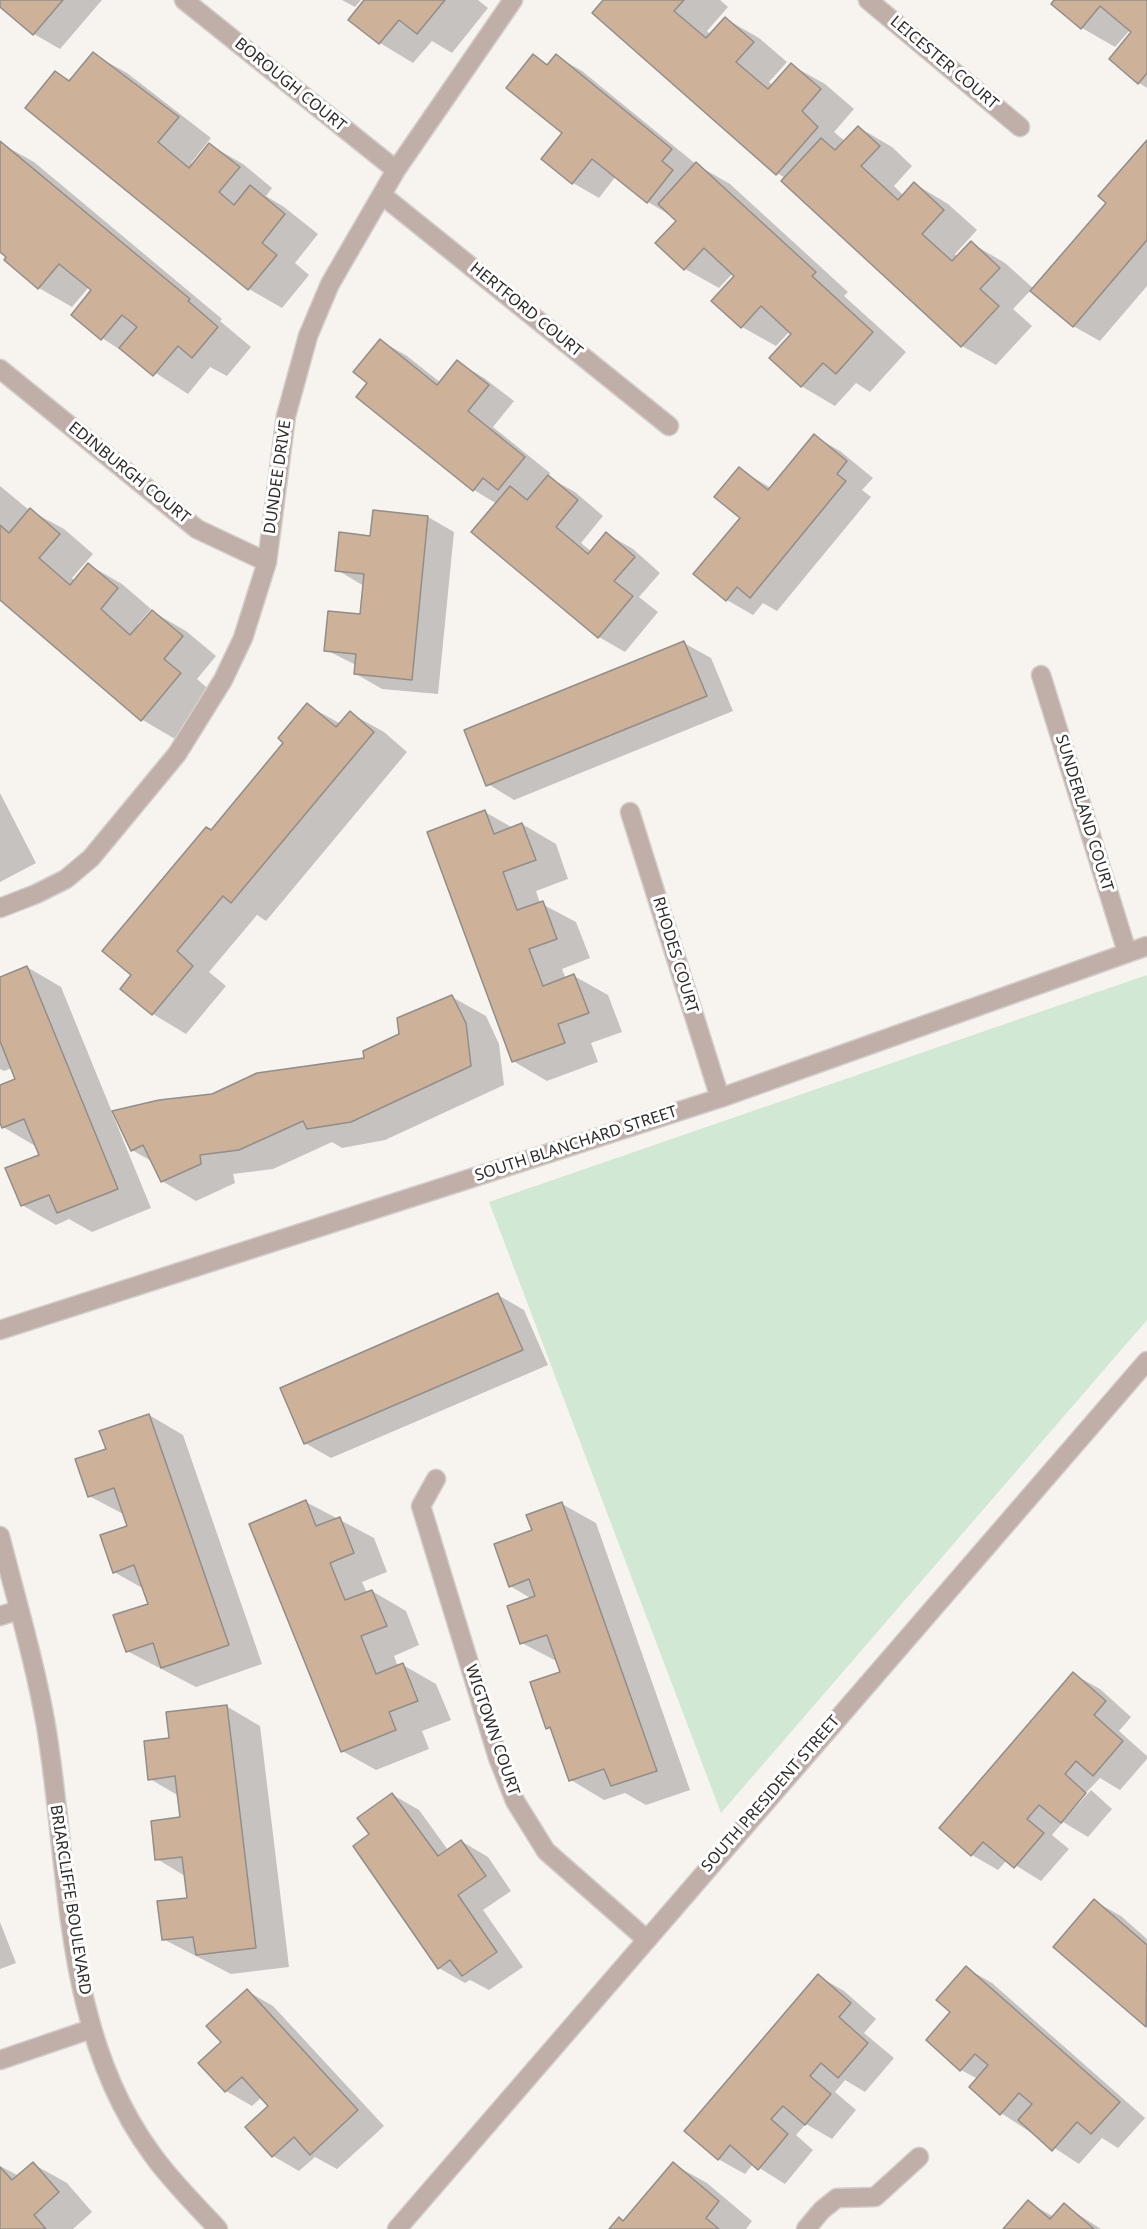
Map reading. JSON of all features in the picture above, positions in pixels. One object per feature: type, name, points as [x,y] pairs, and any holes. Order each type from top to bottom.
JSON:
[{"type":"street","name":"BOROUGH COURT","points":[[184,0],[396,170]]},
{"type":"street","name":"DUNDEE DRIVE","points":[[0,908],[66,879],[91,858],[177,754],[224,680],[243,638],[267,562],[279,458],[296,375],[330,285],[396,170],[513,0]]},
{"type":"street","name":"LEICESTER COURT","points":[[868,0],[1020,127]]},
{"type":"street","name":"HERTFORD COURT","points":[[382,195],[669,426]]},
{"type":"street","name":"EDINBURGH COURT","points":[[0,369],[197,529],[267,562]]},
{"type":"street","name":"SUNDERLAND COURT","points":[[1041,675],[1127,952]]},
{"type":"street","name":"RHODES COURT","points":[[630,812],[720,1098]]},
{"type":"street","name":"SOUTH BLANCHARD STREET","points":[[0,1330],[720,1098],[1147,946]]},
{"type":"street","name":"SOUTH PRESIDENT STREET","points":[[397,2229],[1147,1361]]},
{"type":"street","name":"WIGTOWN COURT","points":[[436,1479],[421,1506],[498,1758],[515,1801],[546,1851],[646,1939]]},
{"type":"street","name":"BRIARCLIFFE BOULEVARD","points":[[0,1536],[33,1664],[46,1727],[68,1909],[91,2029],[118,2097],[146,2146],[219,2229]]},
{"type":"street","points":[[0,1616],[19,1610]]},
{"type":"street","points":[[0,2060],[91,2029]]},
{"type":"street","points":[[806,2229],[822,2210],[837,2198],[875,2196],[919,2157]]},
{"type":"green space","points":[[1147,975],[1147,1320],[721,1813],[489,1202]]},
{"type":"building","points":[[0,0],[63,0],[33,35],[0,7]]},
{"type":"building","points":[[364,0],[445,0],[417,34],[399,20],[379,44],[348,20]]},
{"type":"building","points":[[603,0],[684,0],[674,11],[706,38],[725,17],[754,42],[736,62],[768,89],[791,63],[821,89],[802,111],[818,127],[776,175],[592,13]]},
{"type":"building","points":[[1054,0],[1147,0],[1147,73],[1138,84],[1109,59],[1131,32],[1100,6],[1081,29],[1051,4]]},
{"type":"building","points":[[93,52],[179,117],[158,142],[189,168],[209,143],[240,167],[219,192],[234,205],[250,185],[285,214],[262,243],[277,255],[248,290],[25,108],[55,71],[69,81]]},
{"type":"building","points":[[533,54],[547,65],[556,54],[672,149],[662,161],[673,170],[647,203],[592,159],[572,184],[541,159],[562,133],[506,88]]},
{"type":"building","points":[[858,126],[880,146],[861,166],[898,200],[914,182],[944,210],[922,234],[952,261],[971,241],[1000,268],[980,289],[999,306],[961,347],[781,181],[821,138],[835,150]]},
{"type":"building","points":[[1147,140],[1147,240],[1073,327],[1030,291],[1106,203],[1098,196]]},
{"type":"building","points":[[0,141],[190,299],[188,301],[218,327],[192,358],[178,346],[153,376],[119,348],[137,327],[122,315],[101,340],[71,315],[91,290],[59,264],[38,289],[4,260],[6,257],[0,252]]},
{"type":"building","points":[[696,162],[816,272],[812,276],[873,332],[836,374],[823,363],[801,387],[769,358],[791,334],[761,306],[741,328],[711,301],[734,276],[704,248],[684,270],[655,243],[676,221],[658,204]]},
{"type":"building","points":[[380,339],[437,385],[457,360],[489,385],[468,411],[525,457],[498,490],[483,478],[473,491],[356,397],[367,383],[353,372]]},
{"type":"building","points":[[814,434],[847,461],[837,474],[846,481],[750,598],[737,587],[726,601],[693,574],[740,518],[714,497],[739,467],[768,490]]},
{"type":"building","points":[[548,475],[578,500],[556,527],[588,554],[606,532],[635,557],[614,581],[633,596],[598,638],[471,532],[510,486],[527,500]]},
{"type":"building","points":[[30,508],[60,534],[39,558],[70,585],[88,563],[118,588],[101,609],[130,635],[152,610],[183,636],[164,659],[181,673],[141,721],[0,600],[0,525],[9,533]]},
{"type":"building","points":[[373,510],[428,516],[412,680],[354,674],[356,654],[324,651],[328,611],[360,614],[364,574],[335,571],[339,532],[370,536]]},
{"type":"building","points":[[684,641],[707,696],[486,786],[464,730]]},
{"type":"building","points":[[307,703],[336,727],[350,711],[374,732],[231,903],[223,896],[177,951],[193,966],[152,1015],[120,989],[131,975],[102,951],[206,827],[211,830],[283,743],[278,738]]},
{"type":"building","points":[[485,810],[494,834],[522,823],[536,860],[503,872],[517,910],[543,901],[557,939],[529,949],[543,986],[574,974],[589,1013],[558,1024],[565,1043],[512,1062],[427,832]]},
{"type":"building","points":[[27,966],[118,1189],[57,1213],[49,1195],[21,1206],[5,1168],[39,1155],[24,1119],[2,1128],[0,1123],[0,1085],[15,1079],[0,1041],[0,977]]},
{"type":"building","points":[[452,995],[466,1023],[471,1066],[351,1122],[307,1129],[303,1121],[239,1150],[200,1155],[201,1164],[161,1182],[143,1145],[131,1151],[112,1111],[159,1100],[212,1094],[257,1073],[364,1058],[363,1051],[399,1034],[397,1018]]},
{"type":"building","points":[[498,1293],[523,1350],[304,1444],[280,1388]]},
{"type":"building","points":[[149,1414],[229,1645],[161,1668],[153,1643],[126,1652],[113,1615],[148,1604],[134,1565],[113,1573],[100,1535],[127,1526],[114,1488],[88,1497],[75,1459],[106,1449],[99,1431]]},
{"type":"building","points":[[306,1500],[316,1526],[340,1517],[354,1553],[330,1563],[345,1600],[372,1590],[387,1626],[361,1636],[376,1674],[403,1663],[418,1701],[389,1712],[396,1730],[341,1752],[249,1524]]},
{"type":"building","points":[[562,1502],[657,1771],[611,1786],[604,1769],[569,1781],[550,1727],[546,1729],[530,1682],[560,1672],[547,1635],[520,1644],[507,1606],[535,1596],[529,1579],[509,1587],[494,1544],[532,1530],[526,1515]]},
{"type":"building","points":[[1073,1672],[1106,1701],[1094,1715],[1123,1741],[1093,1776],[1076,1761],[1065,1774],[1086,1793],[1061,1823],[1039,1805],[1027,1819],[1044,1833],[1014,1868],[983,1842],[971,1856],[939,1828]]},
{"type":"building","points":[[227,1705],[256,1948],[196,1955],[193,1937],[162,1940],[157,1901],[187,1898],[182,1857],[155,1860],[151,1821],[180,1817],[175,1776],[148,1780],[144,1741],[169,1738],[166,1712]]},
{"type":"building","points":[[392,1793],[438,1856],[461,1840],[486,1876],[458,1895],[497,1952],[462,1976],[450,1960],[438,1969],[353,1846],[369,1834],[357,1818]]},
{"type":"building","points":[[1094,1899],[1147,1945],[1146,2027],[1053,1947]]},
{"type":"building","points":[[966,1966],[1120,2102],[1091,2134],[1077,2122],[1052,2151],[1018,2120],[1032,2104],[1019,2093],[1000,2115],[969,2087],[988,2065],[975,2054],[960,2071],[926,2040],[950,2012],[936,2000]]},
{"type":"building","points":[[818,1974],[851,2003],[839,2017],[868,2043],[838,2078],[821,2063],[810,2076],[831,2094],[805,2125],[783,2106],[771,2119],[788,2134],[758,2170],[730,2145],[718,2160],[684,2131]]},
{"type":"building","points":[[247,1989],[358,2110],[310,2155],[294,2137],[272,2157],[245,2127],[268,2106],[242,2077],[225,2092],[198,2063],[221,2042],[206,2026]]},
{"type":"building","points":[[33,2162],[59,2192],[34,2215],[46,2229],[0,2229],[0,2167],[12,2180]]},
{"type":"building","points":[[673,2162],[719,2201],[706,2218],[719,2229],[609,2229],[619,2217],[623,2221]]},
{"type":"building","points":[[1028,2200],[1050,2219],[1064,2203],[1094,2229],[1003,2229]]}]
